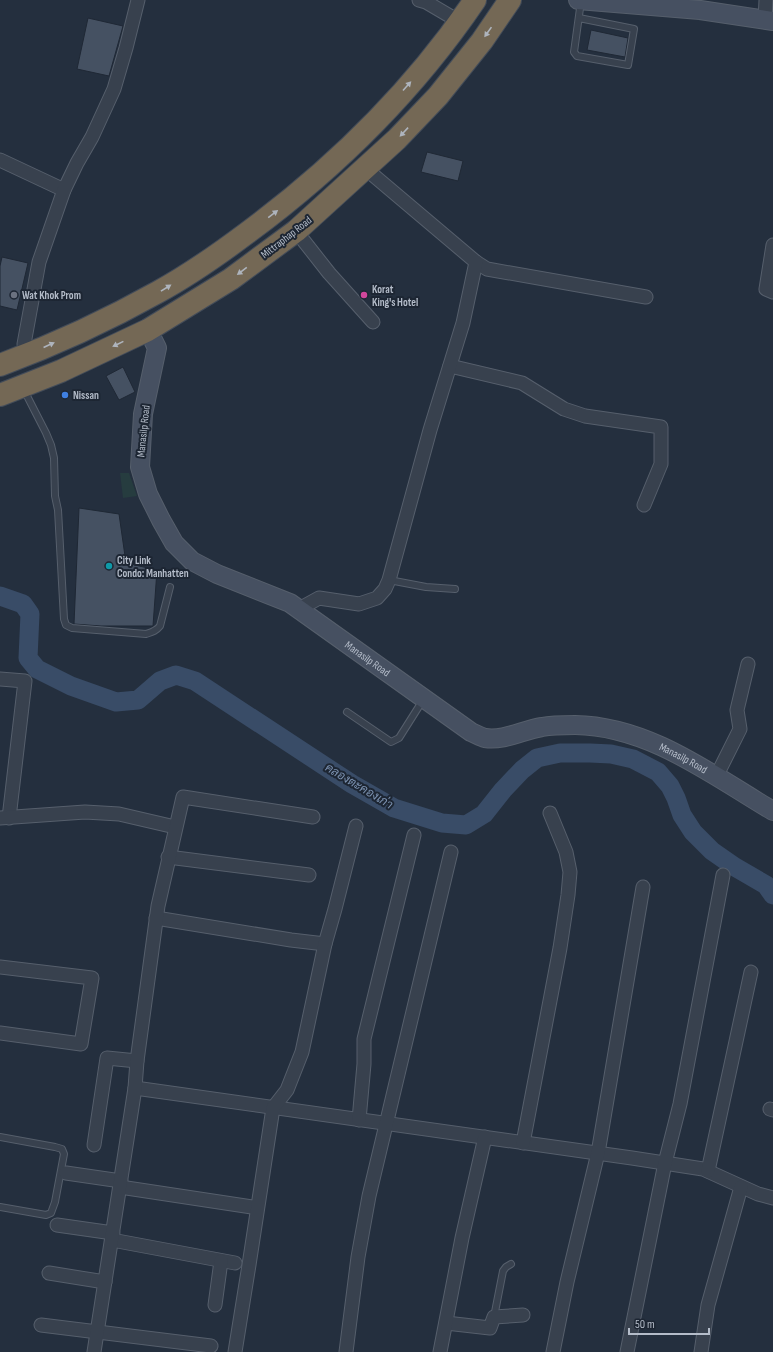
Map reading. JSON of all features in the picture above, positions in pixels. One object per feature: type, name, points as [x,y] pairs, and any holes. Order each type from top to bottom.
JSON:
[{"type":"highway","points":[[0,365],[28,355],[159,292],[218,254],[282,207],[350,147],[381,116],[416,77],[476,0]]},
{"type":"highway","name":"Mittraphap Road","points":[[0,395],[61,371],[148,330],[231,279],[296,231],[398,139],[438,96],[482,41],[510,0]]},
{"type":"street","points":[[28,355],[24,344],[39,262],[64,190],[92,137],[114,89],[138,0]]},
{"type":"street","points":[[419,0],[426,2],[460,22]]},
{"type":"street","points":[[579,6],[700,5],[769,20],[766,0]]},
{"type":"street","points":[[0,160],[64,190]]},
{"type":"street","points":[[366,169],[476,262],[487,269],[646,297]]},
{"type":"street","points":[[296,231],[329,273],[372,322]]},
{"type":"street","points":[[773,245],[766,289],[773,292]]},
{"type":"street","points":[[299,609],[319,598],[359,604],[377,598],[385,589],[390,580],[428,438],[463,323],[476,262]]},
{"type":"street","name":"Manasilp Road","points":[[148,330],[157,348],[143,414],[140,467],[148,494],[160,520],[174,543],[192,561],[217,574],[290,603],[471,732],[485,738],[500,738],[542,726],[576,725],[616,730],[654,742],[773,811]]},
{"type":"street","points":[[450,366],[522,383],[564,409],[585,416],[661,427],[660,464],[644,505]]},
{"type":"street","points":[[716,777],[740,729],[737,710],[748,664]]},
{"type":"street","points":[[0,679],[26,682],[4,818],[85,812],[119,814],[175,827]]},
{"type":"street","points":[[94,1352],[135,1088],[137,1061],[156,918],[168,857],[183,797],[313,817]]},
{"type":"street","points":[[522,1142],[560,948],[570,872],[566,852],[550,813]]},
{"type":"street","points":[[235,1352],[273,1108],[287,1090],[302,1052],[324,944],[335,909],[356,826]]},
{"type":"street","points":[[359,1120],[364,1064],[364,1039],[414,835]]},
{"type":"street","points":[[346,1352],[358,1257],[369,1196],[451,852]]},
{"type":"street","points":[[168,857],[309,875]]},
{"type":"street","points":[[627,1352],[666,1163],[680,1104],[723,875]]},
{"type":"street","points":[[553,1352],[567,1282],[598,1153],[643,887]]},
{"type":"street","points":[[156,918],[324,944]]},
{"type":"street","points":[[0,967],[92,978],[81,1044],[0,1033]]},
{"type":"street","points":[[708,1171],[751,972]]},
{"type":"street","points":[[94,1145],[107,1058],[137,1061]]},
{"type":"street","points":[[135,1088],[703,1169],[741,1187],[773,1198]]},
{"type":"street","points":[[440,1352],[462,1238],[485,1138]]},
{"type":"street","points":[[66,1173],[252,1207]]},
{"type":"street","points":[[701,1352],[708,1305],[741,1187]]},
{"type":"street","points":[[57,1225],[235,1263]]},
{"type":"street","points":[[214,1305],[221,1261]]},
{"type":"street","points":[[49,1273],[105,1282]]},
{"type":"street","points":[[446,1323],[490,1328],[494,1317],[523,1315]]},
{"type":"street","points":[[41,1325],[211,1346]]},
{"type":"lane","points":[[579,6],[634,29],[628,65],[577,56],[574,52],[579,6]]},
{"type":"lane","points":[[22,387],[46,433],[54,458],[55,496],[58,510],[64,619],[66,625],[72,628],[146,634],[152,632],[157,630],[160,626],[170,587]]},
{"type":"lane","points":[[390,580],[426,587],[455,589]]},
{"type":"lane","points":[[347,712],[391,742],[399,738],[424,699]]},
{"type":"lane","points":[[0,1137],[55,1147],[62,1149],[64,1154],[55,1202],[51,1213],[46,1215],[0,1207]]},
{"type":"lane","points":[[494,1317],[503,1271],[511,1264]]},
{"type":"green space","points":[[120,473],[129,473],[137,496],[123,498]]},
{"type":"building","points":[[88,18],[123,26],[109,76],[77,69]]},
{"type":"building","points":[[591,30],[628,38],[625,57],[587,50]]},
{"type":"building","points":[[427,152],[463,161],[458,181],[421,172]]},
{"type":"building","points":[[2,257],[28,263],[17,310],[0,306],[0,266]]},
{"type":"building","points":[[123,367],[135,392],[119,400],[106,376]]},
{"type":"building","name":"City Link Condo: Manhatten","points":[[79,508],[119,514],[126,563],[157,570],[153,626],[101,626],[74,624]]},
{"type":"waterway","name":"คลองตะคองเก่า","points":[[0,596],[23,604],[30,614],[28,658],[37,669],[71,686],[116,702],[138,700],[160,681],[176,675],[195,681],[352,784],[394,808],[442,823],[466,825],[484,814],[503,790],[522,770],[537,758],[560,753],[590,753],[611,754],[633,759],[658,772],[670,786],[682,815],[693,832],[712,851],[735,867],[766,885],[773,895]]},
{"type":"place","name":"Wat Khok Prom","points":[[14,295]]},
{"type":"place","name":"Korat King's Hotel","points":[[364,295]]},
{"type":"place","name":"Nissan","points":[[65,395]]},
{"type":"place","name":"City Link Condo: Manhatten","points":[[109,566]]}]
